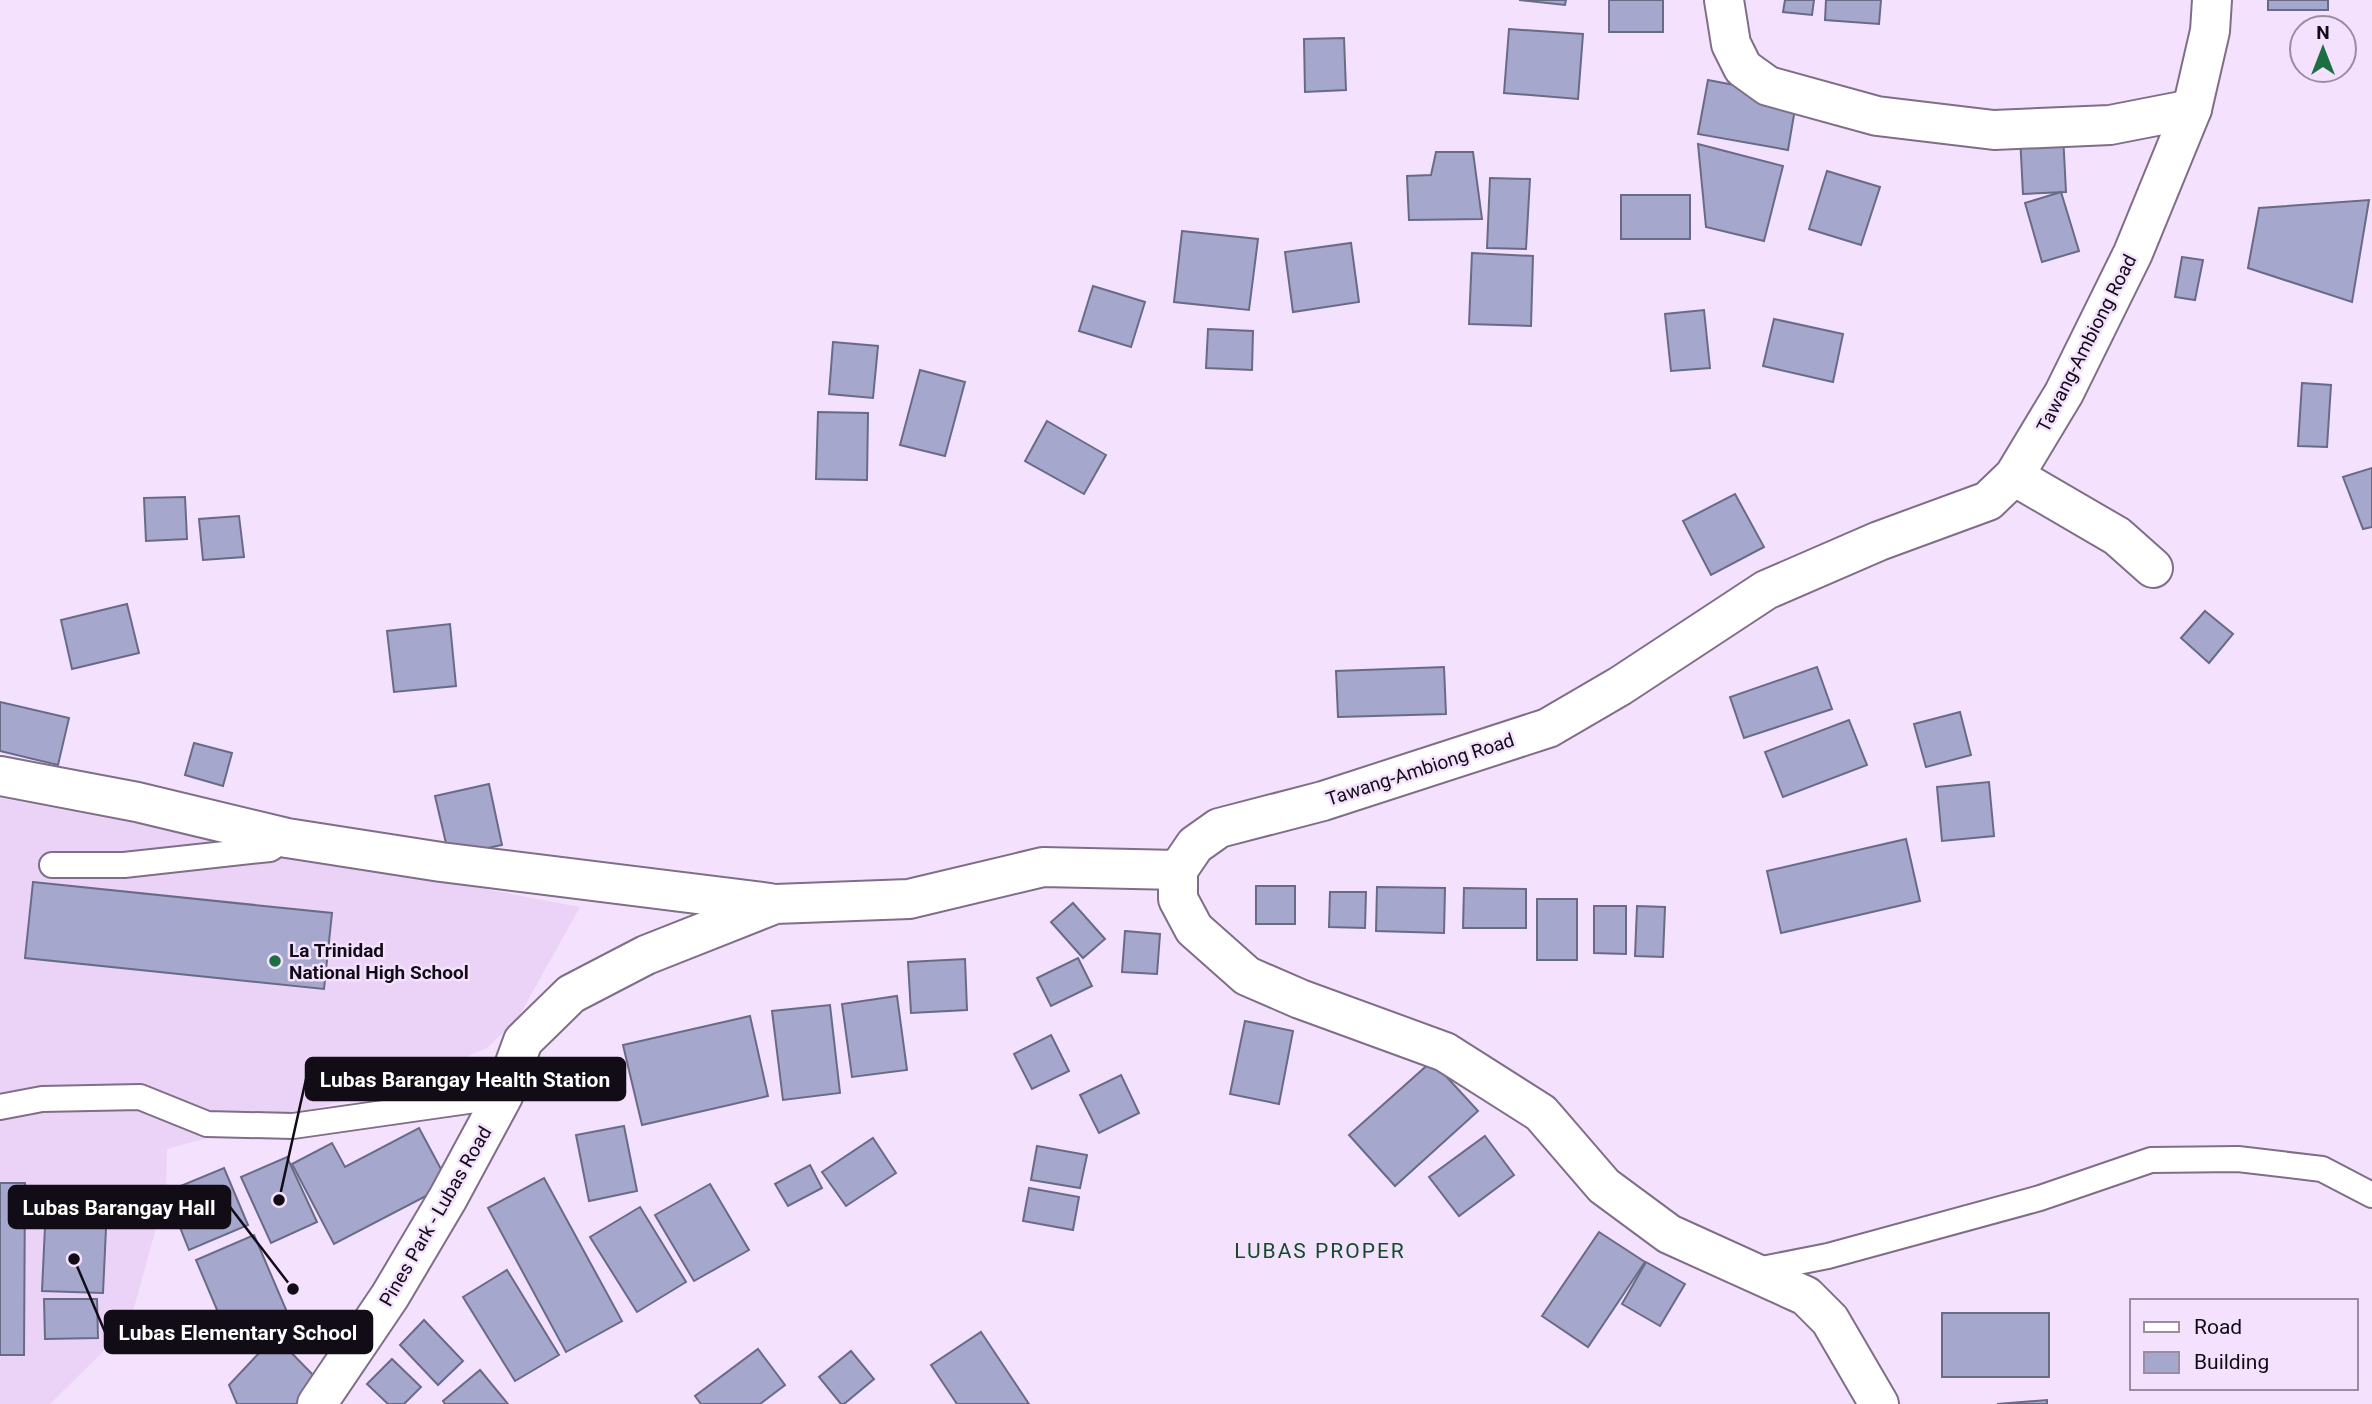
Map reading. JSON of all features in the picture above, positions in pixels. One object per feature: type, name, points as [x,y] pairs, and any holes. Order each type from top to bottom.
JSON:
[{"type":"street","points":[[1724,0],[1731,44],[1743,68],[1768,86],[1877,116],[1994,130],[2110,125],[2192,110]]},
{"type":"street","name":"Tawang-Ambiong Road","points":[[1178,870],[1195,845],[1219,828],[1323,801],[1548,729],[1766,590],[1879,541],[1988,501],[2014,476],[2064,393],[2133,253],[2192,110],[2210,31],[2212,0]]},
{"type":"street","points":[[2014,476],[2117,536],[2152,568]]},
{"type":"street","points":[[0,776],[137,802],[287,838],[441,862],[775,904]]},
{"type":"street","name":"Pines Park - Lubas Road","points":[[317,1404],[390,1296],[448,1198],[503,1096],[523,1041],[571,994],[646,955],[775,904],[909,899],[1043,867],[1178,870]]},
{"type":"street","points":[[1178,870],[1178,899],[1194,929],[1247,976],[1300,999],[1445,1052],[1541,1113],[1604,1186],[1670,1234],[1806,1296],[1830,1320],[1879,1404]]},
{"type":"lane","points":[[52,865],[124,864],[270,849],[287,838]]},
{"type":"lane","points":[[0,1107],[42,1099],[140,1097],[207,1124],[293,1125],[503,1096]]},
{"type":"lane","points":[[1752,1272],[1828,1256],[2040,1198],[2151,1160],[2238,1159],[2322,1170],[2372,1195]]},
{"type":"shaded area","points":[[0,798],[580,907],[518,1018],[487,1048],[404,1084],[167,1149],[166,1192],[129,1326],[50,1404],[0,1404]]},
{"type":"building","points":[[1519,0],[1566,0],[1565,5]]},
{"type":"building","points":[[1609,0],[1663,0],[1663,32],[1609,32]]},
{"type":"building","points":[[1785,0],[1814,0],[1812,15],[1783,12]]},
{"type":"building","points":[[1826,0],[1881,0],[1879,24],[1825,20]]},
{"type":"building","points":[[2268,0],[2328,0],[2328,10],[2268,10]]},
{"type":"building","points":[[1509,29],[1583,34],[1578,99],[1504,93]]},
{"type":"building","points":[[1344,38],[1346,90],[1305,92],[1304,39]]},
{"type":"building","points":[[1708,80],[1797,97],[1788,150],[1698,134]]},
{"type":"building","points":[[2063,134],[2066,192],[2023,194],[2020,136]]},
{"type":"building","points":[[1698,144],[1783,166],[1764,241],[1706,227]]},
{"type":"building","points":[[1436,152],[1473,152],[1482,219],[1409,220],[1407,176],[1431,175]]},
{"type":"building","points":[[1827,171],[1880,187],[1861,245],[1809,229]]},
{"type":"building","points":[[1490,178],[1530,179],[1526,249],[1487,248]]},
{"type":"building","points":[[2061,192],[2079,251],[2042,262],[2025,203]]},
{"type":"building","points":[[1621,195],[1690,195],[1690,239],[1621,239]]},
{"type":"building","points":[[2369,200],[2352,302],[2248,268],[2259,208]]},
{"type":"building","points":[[1182,231],[1258,239],[1249,310],[1174,302]]},
{"type":"building","points":[[1351,243],[1359,302],[1293,312],[1285,252]]},
{"type":"building","points":[[1472,253],[1533,256],[1531,326],[1469,324]]},
{"type":"building","points":[[2182,257],[2203,260],[2195,300],[2175,297]]},
{"type":"building","points":[[1093,286],[1145,302],[1131,347],[1079,331]]},
{"type":"building","points":[[1704,310],[1710,368],[1671,371],[1665,314]]},
{"type":"building","points":[[1774,319],[1843,334],[1833,382],[1763,366]]},
{"type":"building","points":[[1208,329],[1253,331],[1252,370],[1206,368]]},
{"type":"building","points":[[833,342],[878,346],[873,398],[829,394]]},
{"type":"building","points":[[920,370],[965,382],[945,456],[900,445]]},
{"type":"building","points":[[2302,383],[2331,385],[2327,447],[2298,446]]},
{"type":"building","points":[[818,412],[868,413],[867,480],[816,479]]},
{"type":"building","points":[[1047,421],[1106,455],[1084,494],[1025,461]]},
{"type":"building","points":[[2372,468],[2372,527],[2363,529],[2343,477]]},
{"type":"building","points":[[1735,494],[1764,547],[1711,575],[1683,521]]},
{"type":"building","points":[[185,497],[187,539],[146,541],[144,498]]},
{"type":"building","points":[[239,516],[244,557],[203,560],[199,519]]},
{"type":"building","points":[[127,604],[139,653],[72,669],[61,620]]},
{"type":"building","points":[[2205,611],[2233,634],[2209,663],[2181,638]]},
{"type":"building","points":[[450,624],[456,686],[394,692],[387,631]]},
{"type":"building","points":[[1444,667],[1446,714],[1338,717],[1336,671]]},
{"type":"building","points":[[1817,667],[1832,709],[1744,738],[1730,697]]},
{"type":"building","points":[[0,702],[69,718],[58,765],[0,751]]},
{"type":"building","points":[[1960,712],[1971,755],[1926,767],[1914,724]]},
{"type":"building","points":[[1849,720],[1867,765],[1783,797],[1765,752]]},
{"type":"building","points":[[194,743],[232,753],[223,786],[185,775]]},
{"type":"building","points":[[1989,782],[1994,836],[1942,841],[1937,787]]},
{"type":"building","points":[[489,784],[502,845],[449,856],[435,796]]},
{"type":"building","points":[[1906,839],[1920,901],[1781,933],[1767,871]]},
{"type":"building","points":[[33,882],[332,913],[324,989],[25,958]]},
{"type":"building","points":[[1256,886],[1295,886],[1295,924],[1256,924]]},
{"type":"building","points":[[1377,887],[1445,888],[1444,933],[1376,931]]},
{"type":"building","points":[[1464,888],[1526,889],[1526,928],[1463,928]]},
{"type":"building","points":[[1330,892],[1366,892],[1365,928],[1329,927]]},
{"type":"building","points":[[1537,899],[1577,899],[1577,960],[1537,960]]},
{"type":"building","points":[[1073,903],[1105,939],[1083,958],[1051,922]]},
{"type":"building","points":[[1594,906],[1626,906],[1626,954],[1594,953]]},
{"type":"building","points":[[1637,906],[1665,907],[1663,957],[1635,956]]},
{"type":"building","points":[[1125,931],[1160,934],[1157,974],[1122,972]]},
{"type":"building","points":[[1078,958],[1092,986],[1051,1006],[1037,978]]},
{"type":"building","points":[[965,959],[967,1010],[911,1013],[908,962]]},
{"type":"building","points":[[897,996],[907,1070],[852,1077],[842,1004]]},
{"type":"building","points":[[830,1005],[840,1093],[783,1100],[772,1011]]},
{"type":"building","points":[[750,1016],[768,1096],[642,1125],[623,1045]]},
{"type":"building","points":[[1245,1021],[1293,1031],[1279,1104],[1230,1094]]},
{"type":"building","points":[[1051,1035],[1069,1071],[1032,1089],[1014,1054]]},
{"type":"building","points":[[1432,1061],[1478,1111],[1395,1186],[1349,1135]]},
{"type":"building","points":[[1121,1075],[1139,1113],[1099,1133],[1080,1095]]},
{"type":"building","points":[[624,1126],[637,1191],[589,1201],[576,1135]]},
{"type":"building","points":[[419,1128],[449,1184],[334,1244],[292,1164],[332,1143],[345,1167]]},
{"type":"building","points":[[1485,1136],[1514,1175],[1459,1216],[1429,1177]]},
{"type":"building","points":[[873,1138],[896,1173],[846,1206],[822,1172]]},
{"type":"building","points":[[1037,1146],[1087,1155],[1080,1188],[1031,1180]]},
{"type":"building","points":[[287,1157],[317,1222],[271,1243],[241,1177]]},
{"type":"building","points":[[810,1165],[822,1188],[788,1206],[775,1184]]},
{"type":"building","points":[[224,1168],[248,1225],[189,1250],[166,1192]]},
{"type":"building","points":[[544,1178],[622,1321],[566,1352],[488,1208]]},
{"type":"building","points":[[0,1183],[25,1183],[24,1355],[0,1355]]},
{"type":"building","points":[[710,1184],[749,1250],[694,1281],[655,1215]]},
{"type":"building","points":[[1029,1188],[1079,1197],[1073,1230],[1023,1221]]},
{"type":"building","points":[[46,1205],[107,1207],[103,1293],[42,1291]]},
{"type":"building","points":[[640,1207],[686,1282],[637,1312],[590,1237]]},
{"type":"building","points":[[1599,1232],[1645,1262],[1588,1347],[1542,1316]]},
{"type":"building","points":[[254,1235],[287,1312],[228,1336],[196,1260]]},
{"type":"building","points":[[1646,1262],[1685,1284],[1660,1326],[1622,1304]]},
{"type":"building","points":[[507,1270],[559,1355],[515,1381],[463,1297]]},
{"type":"building","points":[[44,1299],[97,1299],[98,1338],[45,1339]]},
{"type":"building","points":[[1942,1313],[2049,1313],[2049,1377],[1942,1377]]},
{"type":"building","points":[[424,1320],[463,1361],[438,1385],[400,1345]]},
{"type":"building","points":[[981,1332],[1029,1404],[957,1404],[931,1365]]},
{"type":"building","points":[[275,1336],[318,1380],[298,1404],[237,1404],[229,1385]]},
{"type":"building","points":[[758,1349],[785,1385],[760,1404],[701,1404],[695,1396]]},
{"type":"building","points":[[851,1351],[874,1379],[841,1404],[819,1377]]},
{"type":"building","points":[[392,1359],[421,1387],[404,1404],[388,1404],[367,1384]]},
{"type":"building","points":[[480,1370],[508,1404],[445,1404],[443,1401]]},
{"type":"building","points":[[2047,1400],[2047,1404],[1997,1404]]},
{"type":"place","name":"La Trinidad National High School","points":[[275,961]]},
{"type":"place","name":"Lubas Barangay Health Station","points":[[279,1200]]},
{"type":"place","name":"Lubas Elementary School","points":[[74,1259]]},
{"type":"place","name":"Lubas Barangay Hall","points":[[293,1289]]},
{"type":"district","name":"LUBAS PROPER","points":[[1320,1251]]}]
